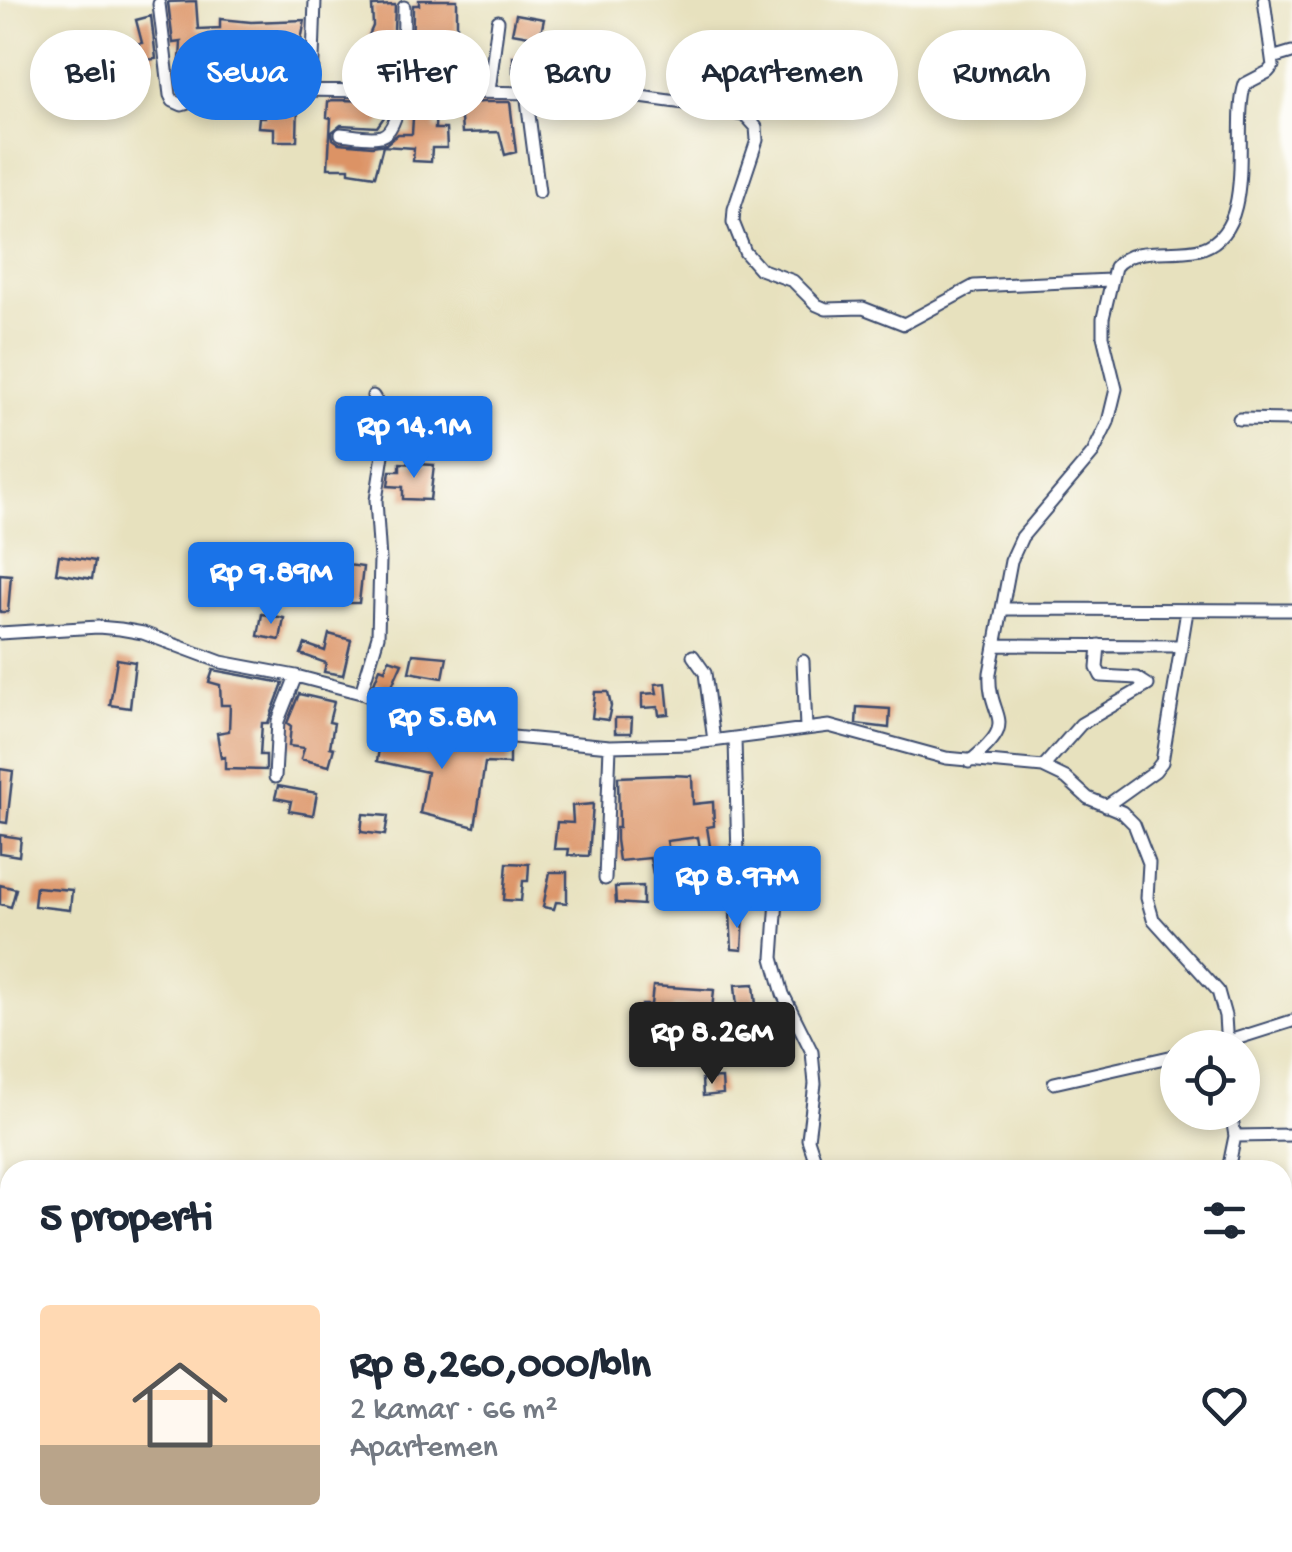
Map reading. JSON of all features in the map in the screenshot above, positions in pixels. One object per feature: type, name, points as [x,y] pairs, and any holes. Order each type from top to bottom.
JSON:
[{"type":"street","points":[[314,30],[315,0]]},
{"type":"street","points":[[969,762],[986,749],[1000,726],[1000,713],[989,685],[1012,561],[1022,537],[1092,452],[1108,422],[1116,389],[1103,336],[1114,266],[1135,254],[1204,247],[1228,226],[1235,210],[1242,91],[1251,78],[1268,72],[1272,66],[1264,0]]},
{"type":"street","points":[[159,4],[171,96]]},
{"type":"street","points":[[403,30],[404,8]]},
{"type":"street","points":[[490,83],[498,21]]},
{"type":"street","points":[[1272,58],[1292,52]]},
{"type":"street","points":[[646,98],[699,105],[750,119],[756,127],[756,140],[734,209],[736,234],[760,270],[793,280],[809,300],[826,309],[863,308],[904,324],[974,286],[1110,280]]},
{"type":"street","points":[[342,134],[385,135],[391,120]]},
{"type":"street","points":[[529,120],[538,192]]},
{"type":"street","points":[[361,692],[378,636],[380,560],[376,500],[384,414],[373,396]]},
{"type":"street","points":[[1238,418],[1292,420]]},
{"type":"street","points":[[1004,609],[1292,610]]},
{"type":"street","points":[[1106,806],[1162,762],[1187,611]]},
{"type":"street","points":[[0,632],[120,628],[221,662],[361,692],[469,733],[610,746],[714,741],[806,728],[842,728],[969,762],[1043,768],[1066,778],[1088,798],[1122,812],[1134,824],[1149,863],[1147,898],[1152,919],[1218,991],[1226,1030]]},
{"type":"street","points":[[996,645],[1181,646]]},
{"type":"street","points":[[1043,768],[1081,724],[1148,684],[1137,678],[1101,676],[1096,668],[1100,645]]},
{"type":"street","points":[[693,656],[705,674],[714,741]]},
{"type":"street","points":[[803,661],[806,728]]},
{"type":"street","points":[[274,777],[278,721],[296,676]]},
{"type":"street","points":[[735,739],[738,858],[743,871],[772,879],[778,886],[773,958],[783,994],[812,1052],[816,1084],[808,1139],[815,1160]]},
{"type":"street","points":[[606,879],[610,746]]},
{"type":"street","points":[[1260,1033],[1292,1021]]},
{"type":"street","points":[[1054,1084],[1160,1058]]},
{"type":"street","points":[[1230,1160],[1234,1130]]},
{"type":"street","points":[[1235,1136],[1292,1135]]},
{"type":"building","points":[[419,0],[457,0],[457,30],[413,30],[413,5],[419,5]]},
{"type":"building","points":[[196,1],[198,29],[220,28],[220,19],[305,20],[303,30],[171,30],[168,2]]},
{"type":"building","points":[[395,5],[394,30],[371,30],[372,6]]},
{"type":"building","points":[[516,14],[544,19],[542,30],[513,30]]},
{"type":"building","points":[[151,16],[156,59],[151,59],[151,30],[139,30],[136,20]]},
{"type":"building","points":[[342,100],[342,120],[382,120],[377,127],[341,125],[332,132],[339,143],[386,144],[398,134],[412,134],[413,120],[435,120],[435,129],[446,129],[447,148],[432,148],[431,162],[413,161],[414,148],[383,146],[375,176],[349,172],[349,168],[328,168],[328,102]]},
{"type":"building","points":[[490,102],[510,102],[516,152],[505,155],[499,132],[462,133],[461,120],[490,120]]},
{"type":"building","points":[[259,120],[298,120],[297,141],[274,141],[274,128],[258,127]]},
{"type":"building","points":[[402,429],[420,434],[416,446],[398,442]]},
{"type":"building","points":[[400,463],[434,465],[430,500],[403,499],[403,487],[388,486],[390,471],[400,471]]},
{"type":"building","points":[[59,555],[95,561],[92,579],[56,573]]},
{"type":"building","points":[[326,566],[363,567],[359,603],[344,603],[343,582],[325,581]]},
{"type":"building","points":[[0,574],[11,575],[8,612],[0,612]]},
{"type":"building","points":[[262,614],[284,618],[280,640],[258,636]]},
{"type":"building","points":[[329,634],[351,640],[343,675],[324,672],[326,663],[301,654],[305,644],[325,651]]},
{"type":"building","points":[[413,654],[447,657],[443,678],[409,672]]},
{"type":"building","points":[[117,659],[135,662],[130,708],[110,705]]},
{"type":"building","points":[[389,659],[402,663],[390,690],[374,683]]},
{"type":"building","points":[[213,670],[283,683],[268,723],[262,723],[260,755],[266,755],[266,770],[225,769],[217,733],[229,731],[230,705],[221,705],[220,685],[209,682]]},
{"type":"building","points":[[666,683],[669,714],[659,715],[658,707],[642,708],[642,694],[657,693],[655,684]]},
{"type":"building","points":[[595,692],[608,692],[608,720],[592,718]]},
{"type":"building","points":[[299,694],[334,702],[329,722],[334,723],[330,747],[334,748],[329,766],[301,759],[304,748],[289,746],[291,726],[287,723]]},
{"type":"building","points":[[857,707],[890,709],[889,728],[856,724]]},
{"type":"building","points":[[615,718],[632,718],[631,733],[615,733]]},
{"type":"building","points":[[384,720],[414,725],[409,744],[414,745],[412,751],[454,750],[456,739],[478,743],[478,751],[509,752],[509,764],[485,763],[475,827],[420,813],[427,772],[377,761]]},
{"type":"building","points":[[0,769],[13,771],[7,823],[0,822]]},
{"type":"building","points":[[692,776],[693,804],[713,802],[714,826],[707,827],[720,882],[691,884],[691,866],[703,866],[698,837],[667,841],[673,871],[653,874],[650,858],[619,861],[618,777]]},
{"type":"building","points":[[278,786],[317,793],[313,815],[289,811],[291,801],[275,798]]},
{"type":"building","points":[[593,804],[589,856],[568,855],[569,849],[554,849],[557,822],[573,823],[572,806]]},
{"type":"building","points":[[363,814],[388,816],[385,835],[361,832]]},
{"type":"building","points":[[0,835],[21,838],[19,856],[0,853]]},
{"type":"building","points":[[507,863],[529,864],[521,901],[504,900]]},
{"type":"building","points":[[550,872],[567,872],[567,903],[556,902],[554,909],[543,907]]},
{"type":"building","points":[[0,885],[16,889],[11,907],[0,904]]},
{"type":"building","points":[[643,886],[643,905],[616,903],[615,887]]},
{"type":"building","points":[[36,887],[72,890],[70,910],[34,906]]},
{"type":"building","points":[[730,914],[744,915],[742,950],[732,949]]},
{"type":"building","points":[[754,984],[756,1006],[737,1008],[735,985]]},
{"type":"building","points":[[653,986],[714,990],[712,1010],[673,1006],[673,1030],[661,1030],[661,1024],[641,1023],[642,1005],[651,1005]]},
{"type":"building","points":[[684,1034],[700,1034],[700,1048],[684,1048]]},
{"type":"building","points":[[722,1078],[723,1094],[703,1096],[702,1079]]}]
